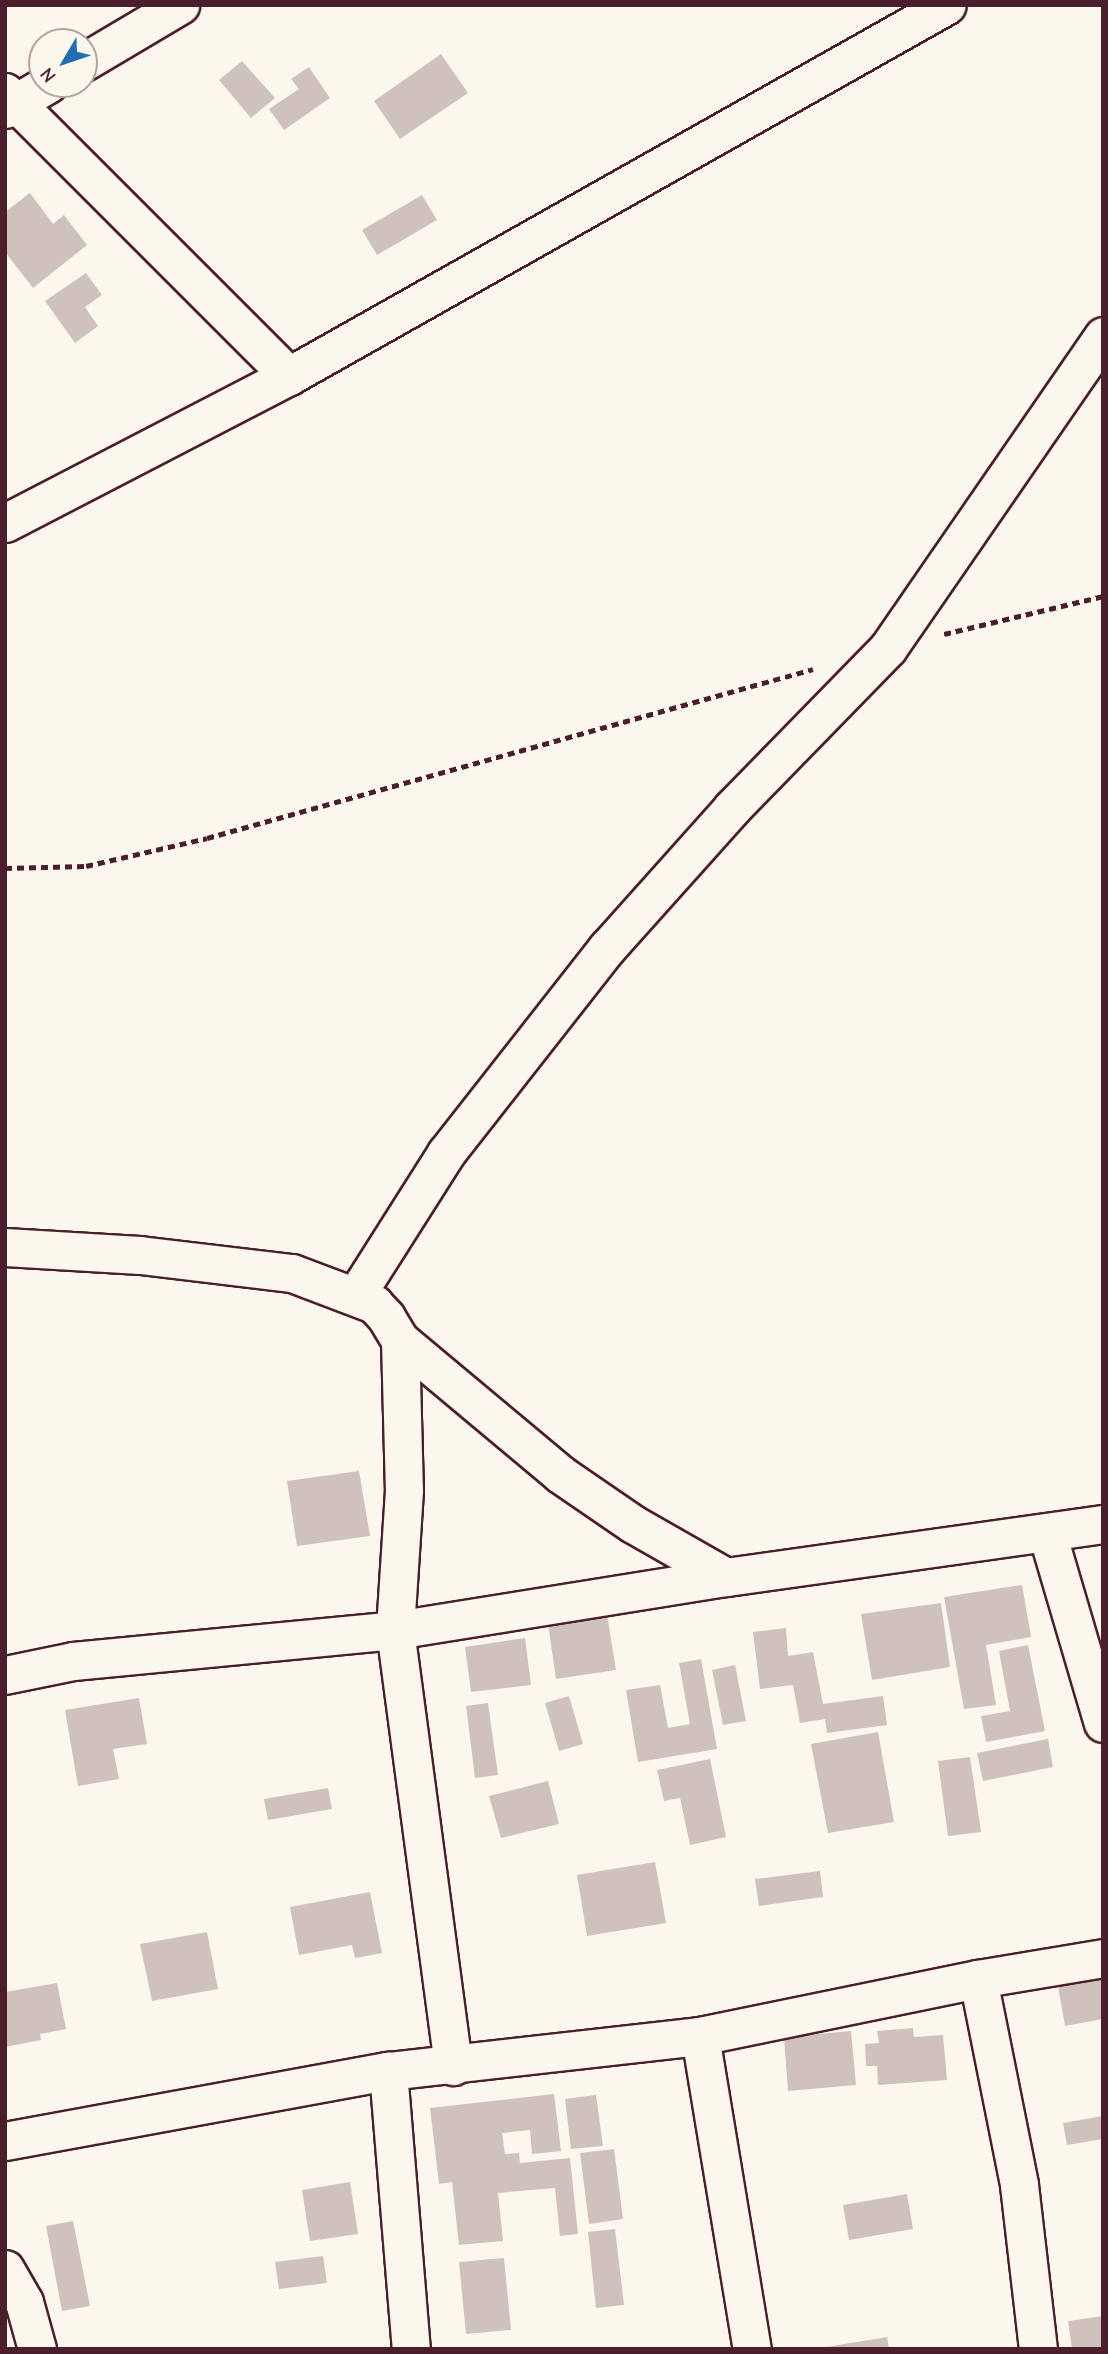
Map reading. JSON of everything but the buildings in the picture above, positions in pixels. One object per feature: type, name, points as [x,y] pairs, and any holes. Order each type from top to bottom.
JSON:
[{"type":"street","points":[[98,54],[180,5]]},
{"type":"street","points":[[5,523],[289,376],[947,5]]},
{"type":"street","points":[[28,93],[9,101],[289,376]]},
{"type":"street","points":[[356,1295],[446,1153],[607,948],[733,808],[888,648],[1103,336]]},
{"type":"street","points":[[5,1247],[140,1255],[292,1273],[356,1295],[374,1304],[400,1340],[559,1474],[633,1524],[726,1577]]},
{"type":"street","points":[[400,1340],[404,1490],[395,1630],[453,2066]]},
{"type":"street","points":[[5,1675],[73,1661],[395,1630],[726,1577],[1103,1524]]},
{"type":"street","points":[[1047,1533],[1103,1723]]},
{"type":"street","points":[[5,2141],[388,2071],[453,2066],[700,2036],[978,1979],[1103,1958]]},
{"type":"street","points":[[978,1979],[1019,2185],[1038,2349]]},
{"type":"street","points":[[700,2036],[752,2349]]},
{"type":"street","points":[[388,2071],[411,2349]]},
{"type":"street","points":[[5,2269],[24,2302],[37,2349]]},
{"type":"path","points":[[888,648],[1103,596]]},
{"type":"path","points":[[5,868],[86,866],[207,838],[822,666]]}]
